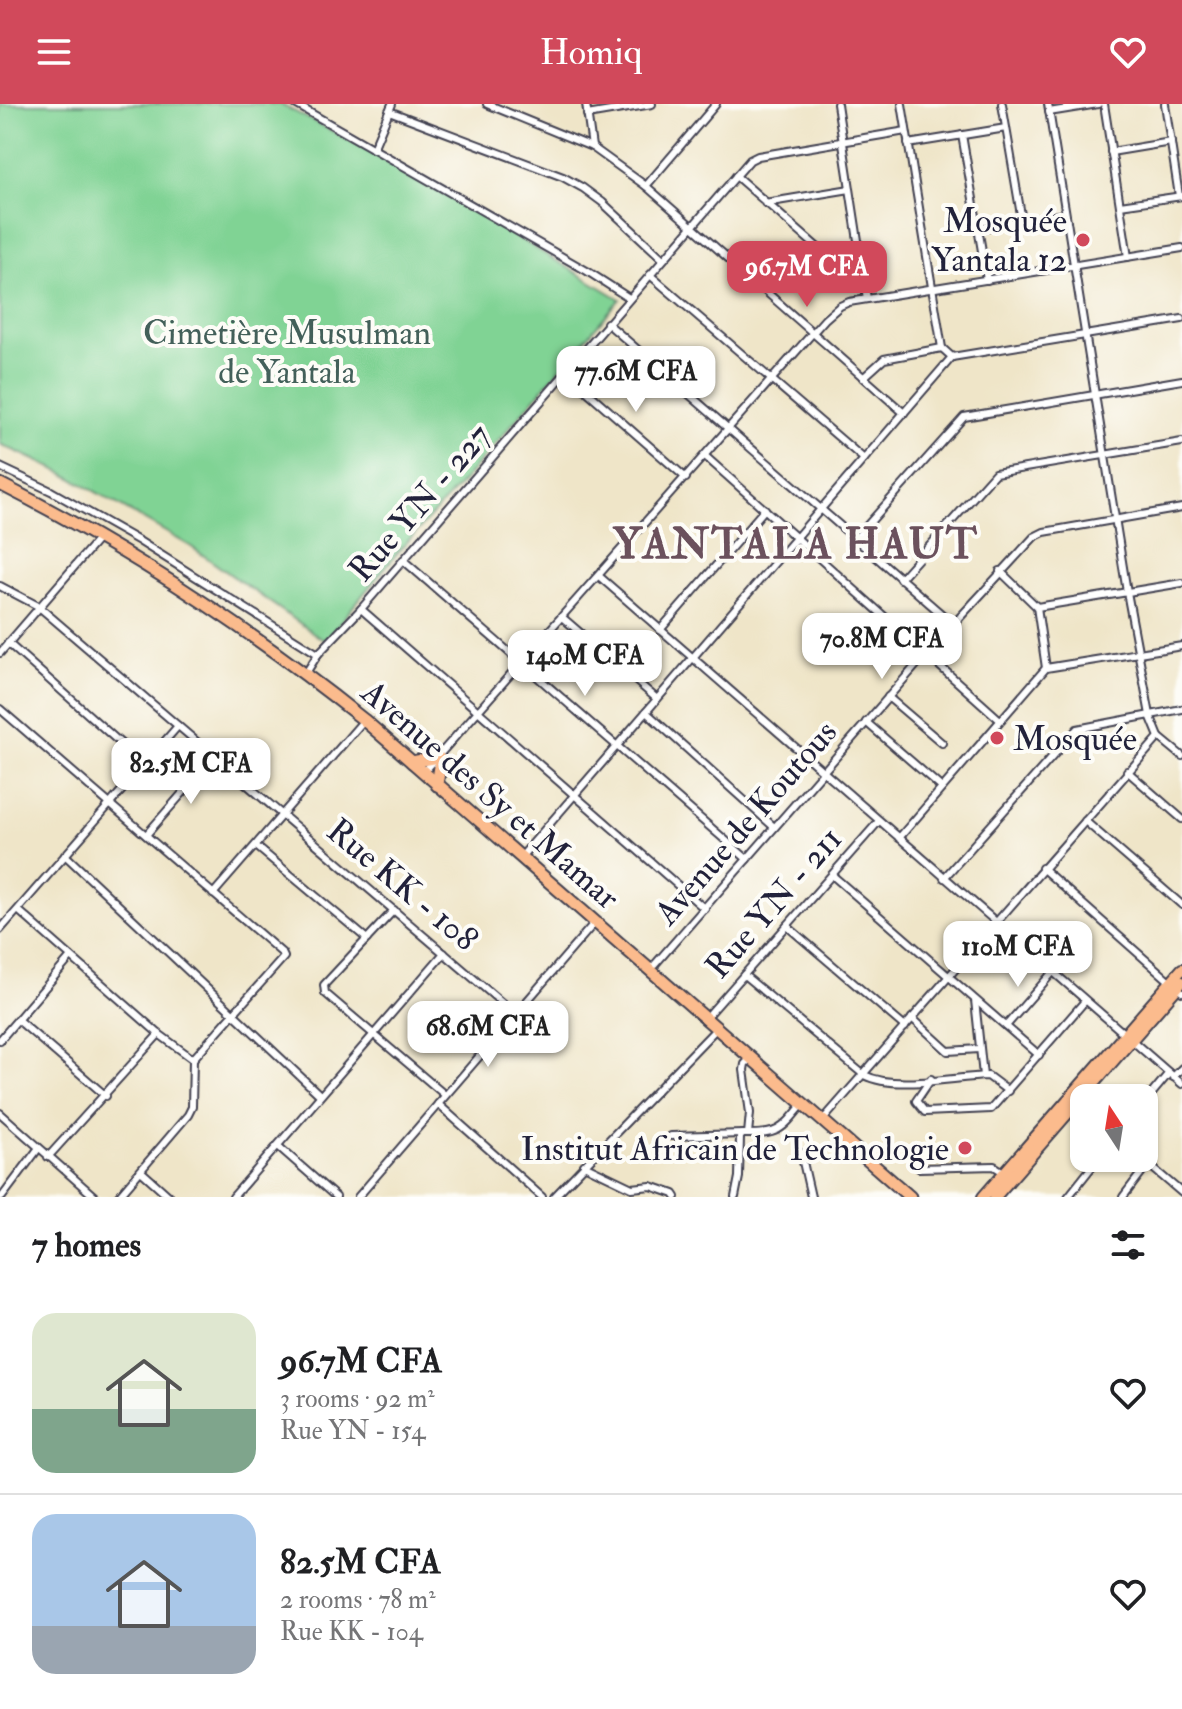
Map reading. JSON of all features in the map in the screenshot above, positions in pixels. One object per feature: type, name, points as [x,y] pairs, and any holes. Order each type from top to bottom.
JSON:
[{"type":"highway","name":"Avenue des Sy et Mamar","points":[[0,484],[100,537],[207,603],[306,673],[596,921],[910,1197]]},
{"type":"highway","points":[[412,762],[441,757],[437,785]]},
{"type":"main road","points":[[983,1197],[1008,1175],[1178,986],[1182,969]]},
{"type":"main road","points":[[995,1197],[1008,1175]]},
{"type":"street","points":[[295,104],[629,298]]},
{"type":"street","points":[[487,104],[592,147],[646,186],[904,413]]},
{"type":"street","points":[[586,104],[592,147]]},
{"type":"street","points":[[587,115],[652,104]]},
{"type":"street","points":[[646,186],[716,104]]},
{"type":"street","points":[[837,104],[867,299]]},
{"type":"street","points":[[902,104],[942,348],[952,357]]},
{"type":"street","points":[[1002,104],[1022,221]]},
{"type":"street","points":[[1098,104],[1048,108],[1150,715],[1159,737],[1182,756]]},
{"type":"street","points":[[1104,104],[1128,257]]},
{"type":"street","points":[[1120,205],[1181,196],[1165,104]]},
{"type":"street","points":[[373,149],[390,108],[563,177],[583,188],[663,259]]},
{"type":"street","points":[[908,144],[1006,128]]},
{"type":"street","name":"Rue YN - 227","points":[[306,673],[318,654],[361,609],[750,160],[758,156],[906,131]]},
{"type":"street","points":[[962,135],[987,280]]},
{"type":"street","points":[[1111,152],[1171,142]]},
{"type":"street","points":[[736,176],[866,289]]},
{"type":"street","points":[[765,203],[850,189]]},
{"type":"street","points":[[978,229],[1065,214]]},
{"type":"street","points":[[426,774],[771,380],[840,306],[1182,248]]},
{"type":"street","points":[[650,275],[864,459]]},
{"type":"street","points":[[521,857],[952,357],[1182,319]]},
{"type":"street","points":[[607,323],[953,624]]},
{"type":"street","points":[[863,378],[884,359],[942,348]]},
{"type":"street","points":[[566,373],[686,478]]},
{"type":"street","points":[[855,539],[964,417],[1182,380]]},
{"type":"street","points":[[900,579],[995,473],[1182,442]]},
{"type":"street","points":[[705,456],[1000,720]]},
{"type":"street","points":[[0,467],[51,491],[139,541],[318,654]]},
{"type":"street","points":[[43,506],[51,491]]},
{"type":"street","name":"Avenue de Koutous","points":[[651,969],[1000,571],[1039,534],[1182,508]]},
{"type":"street","points":[[660,630],[765,509]]},
{"type":"street","points":[[0,653],[100,537]]},
{"type":"street","points":[[403,560],[747,859]]},
{"type":"street","points":[[1000,571],[1037,607],[1046,668]]},
{"type":"street","points":[[600,577],[1182,1084]]},
{"type":"street","points":[[1037,607],[1182,583]]},
{"type":"street","name":"Rue KK - 108","points":[[0,586],[38,606],[515,1014]]},
{"type":"street","points":[[361,609],[705,909]]},
{"type":"street","points":[[563,618],[657,699]]},
{"type":"street","points":[[8,643],[145,765]]},
{"type":"street","points":[[899,838],[1046,668],[1182,646]]},
{"type":"street","points":[[888,697],[942,743]]},
{"type":"street","points":[[0,709],[284,957],[193,1059],[192,1107],[188,1115],[118,1197]]},
{"type":"street","points":[[944,878],[1074,732],[1082,727],[1182,709]]},
{"type":"street","points":[[646,712],[774,827]]},
{"type":"street","points":[[213,894],[364,720]]},
{"type":"street","points":[[866,722],[942,788]]},
{"type":"street","points":[[0,930],[178,726]]},
{"type":"street","points":[[822,1121],[1159,737]]},
{"type":"street","points":[[146,835],[214,757]]},
{"type":"street","points":[[1127,771],[1182,819]]},
{"type":"street","name":"Rue YN - 211","points":[[706,1018],[879,821]]},
{"type":"street","points":[[1085,821],[1182,905]]},
{"type":"street","points":[[256,846],[367,939]]},
{"type":"street","points":[[65,855],[320,1095]]},
{"type":"street","points":[[1042,868],[1178,986]]},
{"type":"street","points":[[832,875],[1039,1055]]},
{"type":"street","points":[[18,910],[159,1034],[193,1059]]},
{"type":"street","points":[[394,910],[324,985],[325,993],[445,1095]]},
{"type":"street","points":[[358,1197],[596,921]]},
{"type":"street","points":[[787,926],[905,1027]]},
{"type":"street","points":[[233,1197],[444,953]]},
{"type":"street","points":[[0,1040],[71,957]]},
{"type":"street","points":[[1006,1026],[1052,973]]},
{"type":"street","points":[[744,975],[864,1075],[882,1082],[989,1076],[1008,1091]]},
{"type":"street","points":[[975,999],[983,1076]]},
{"type":"street","points":[[931,1079],[916,1101],[925,1112],[990,1109],[1085,1001]]},
{"type":"street","points":[[912,1018],[948,1051],[979,1049]]},
{"type":"street","points":[[18,1020],[106,1096]]},
{"type":"street","points":[[554,1197],[717,1028]]},
{"type":"street","points":[[48,1157],[159,1034]]},
{"type":"street","points":[[735,1197],[739,1177],[738,1143],[745,1134],[750,1113],[744,1070],[751,1058]]},
{"type":"street","points":[[1158,1088],[1182,1068]]},
{"type":"street","points":[[438,1104],[542,1197]]},
{"type":"street","points":[[671,1136],[768,1135],[782,1129],[803,1104]]},
{"type":"street","points":[[0,1113],[95,1197]]},
{"type":"street","points":[[278,1146],[336,1197]]},
{"type":"street","points":[[2,1197],[38,1149]]},
{"type":"street","points":[[801,1153],[811,1197]]},
{"type":"street","points":[[584,1165],[632,1188],[651,1186],[676,1197]]},
{"type":"street","points":[[919,1168],[994,1166],[1008,1175]]},
{"type":"street","points":[[142,1172],[170,1197]]},
{"type":"street","points":[[1068,1197],[1088,1172]]},
{"type":"street","points":[[1123,1197],[1142,1172]]},
{"type":"street","points":[[1157,1172],[1182,1193]]},
{"type":"green space","name":"Cimetière Musulman de Yantala","points":[[0,104],[280,104],[390,161],[620,299],[398,552],[325,641],[190,546],[61,472],[0,444]]},
{"type":"place","name":"Mosquée Yantala 12","points":[[1083,240]]},
{"type":"place","name":"Mosquée","points":[[997,738]]},
{"type":"place","name":"Institut Africain de Technologie","points":[[965,1148]]},
{"type":"district","name":"YANTALA HAUT","points":[[796,543]]}]
